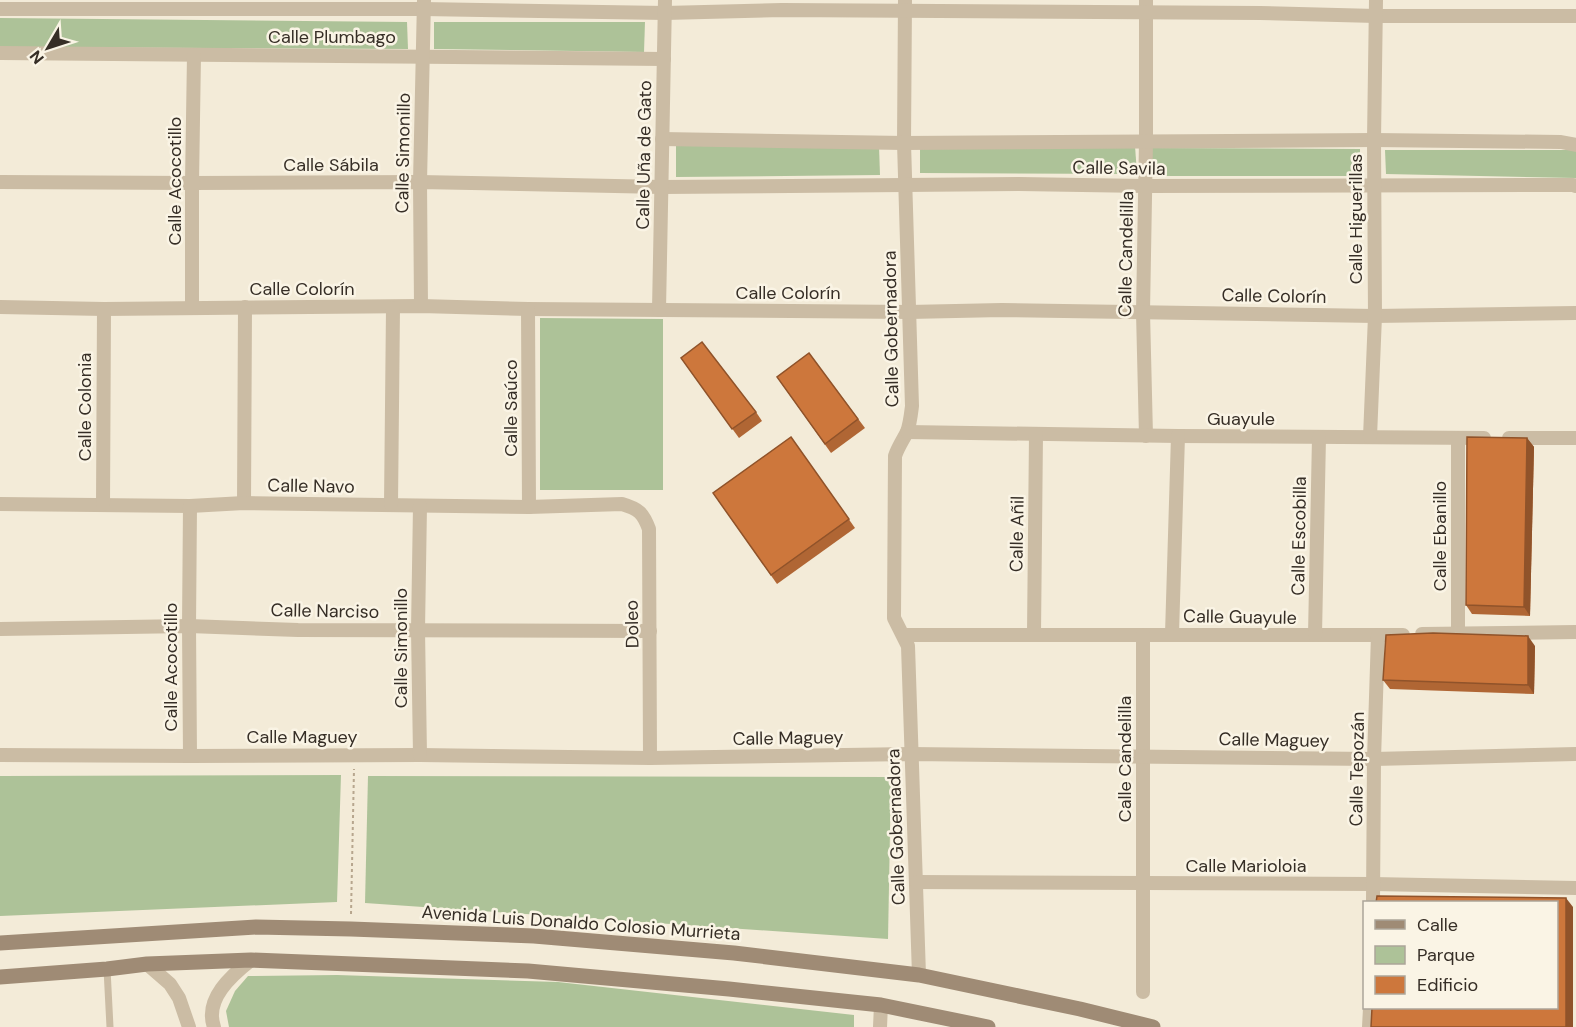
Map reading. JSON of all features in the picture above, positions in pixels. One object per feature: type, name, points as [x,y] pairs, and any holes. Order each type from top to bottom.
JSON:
[{"type":"main road","name":"Avenida Luis Donaldo Colosio Murrieta","points":[[0,943],[256,927],[351,928],[534,936],[734,953],[919,975],[1153,1027]]},
{"type":"main road","points":[[0,977],[147,964],[251,960],[528,971],[881,1005],[988,1027]]},
{"type":"street","name":"Calle Higuerillas","points":[[1370,437],[1375,316],[1376,0]]},
{"type":"street","name":"Calle Plumbago","points":[[0,9],[191,5],[665,7],[782,10],[905,6],[1146,7],[1376,16],[1576,16]]},
{"type":"street","name":"Calle Simonillo","points":[[421,306],[420,182],[424,5]]},
{"type":"street","name":"Calle Gobernadora","points":[[905,6],[904,143],[912,406],[907,432],[895,456],[894,618],[909,646],[919,975]]},
{"type":"street","name":"Calle Uña de Gato","points":[[659,310],[665,7]]},
{"type":"street","name":"Calle Candelilla","points":[[1146,7],[1143,312],[1146,436]]},
{"type":"street","name":"Calle Plumbago","points":[[0,53],[664,59]]},
{"type":"street","name":"Calle Acocotillo","points":[[192,308],[194,55]]},
{"type":"street","name":"Calle Savila","points":[[662,139],[904,143],[1374,140],[1561,142],[1576,145]]},
{"type":"street","name":"Calle Sábila","points":[[0,182],[420,182],[662,187]]},
{"type":"street","name":"Calle Savila","points":[[662,187],[905,184],[1576,186]]},
{"type":"street","name":"Calle Colorín","points":[[0,307],[104,309],[421,306],[909,312],[1002,310],[1375,316],[1576,313]]},
{"type":"street","points":[[244,503],[245,308]]},
{"type":"street","points":[[391,504],[393,308]]},
{"type":"street","name":"Calle Colonia","points":[[103,504],[104,309]]},
{"type":"street","name":"Calle Saúco","points":[[528,309],[530,507]]},
{"type":"street","name":"Guayule","points":[[907,432],[1146,436],[1576,438]]},
{"type":"street","name":"Calle Añil","points":[[1034,634],[1036,434]]},
{"type":"street","points":[[1172,634],[1178,436]]},
{"type":"street","name":"Calle Escobilla","points":[[1315,635],[1319,437]]},
{"type":"street","name":"Calle Ebanillo","points":[[1458,438],[1458,633]]},
{"type":"street","name":"Calle Navo","points":[[0,504],[190,506],[244,503],[530,507],[622,504]]},
{"type":"street","name":"Doleo","points":[[622,504],[635,507],[645,517],[649,529],[650,758]]},
{"type":"street","name":"Calle Acocotillo","points":[[190,506],[190,756]]},
{"type":"street","name":"Calle Simonillo","points":[[420,506],[418,630],[420,755]]},
{"type":"street","name":"Calle Narciso","points":[[0,629],[189,626],[298,630],[650,632]]},
{"type":"street","name":"Calle Guayule","points":[[904,634],[1378,636],[1576,632]]},
{"type":"street","name":"Calle Candelilla","points":[[1143,635],[1143,992]]},
{"type":"street","name":"Calle Tepozán","points":[[1373,901],[1378,636]]},
{"type":"street","name":"Calle Maguey","points":[[0,755],[420,755],[650,758],[911,754],[1374,759],[1576,754]]},
{"type":"street","name":"Calle Marioloia","points":[[917,882],[1373,884],[1576,888]]},
{"type":"street","points":[[147,964],[170,984],[179,998],[188,1024],[213,1025],[212,1010],[217,996],[232,976],[251,960]]},
{"type":"street","points":[[880,1027],[881,1005]]},
{"type":"street","points":[[1369,1027],[1370,1009]]},
{"type":"lane","points":[[107,969],[110,1027]]},
{"type":"path","points":[[351,928],[354,755]]},
{"type":"green space","points":[[0,18],[407,22],[408,49],[0,47]]},
{"type":"green space","points":[[434,22],[645,22],[644,52],[434,49]]},
{"type":"green space","points":[[676,145],[879,146],[880,175],[676,177]]},
{"type":"green space","points":[[1135,146],[1137,174],[920,173],[920,147]]},
{"type":"green space","points":[[1152,148],[1360,149],[1360,176],[1152,176]]},
{"type":"green space","points":[[1385,150],[1576,150],[1576,178],[1386,174]]},
{"type":"green space","points":[[540,318],[663,319],[663,490],[540,490]]},
{"type":"green space","points":[[341,775],[337,902],[0,916],[0,776]]},
{"type":"green space","points":[[368,776],[891,777],[888,939],[365,903]]},
{"type":"green space","points":[[337,975],[558,982],[854,1015],[854,1027],[229,1027],[226,1011],[235,991],[248,976]]},
{"type":"building","points":[[702,342],[756,412],[732,429],[681,358]]},
{"type":"building","points":[[809,353],[858,419],[825,444],[777,377]]},
{"type":"building","points":[[791,437],[849,519],[771,575],[713,493]]},
{"type":"building","points":[[1467,437],[1527,438],[1524,607],[1466,605]]},
{"type":"building","points":[[1433,633],[1528,636],[1528,685],[1383,680],[1386,635]]},
{"type":"building","points":[[1377,896],[1566,898],[1566,1027],[1371,1027],[1372,1009],[1558,1009],[1558,901],[1376,901]]}]
